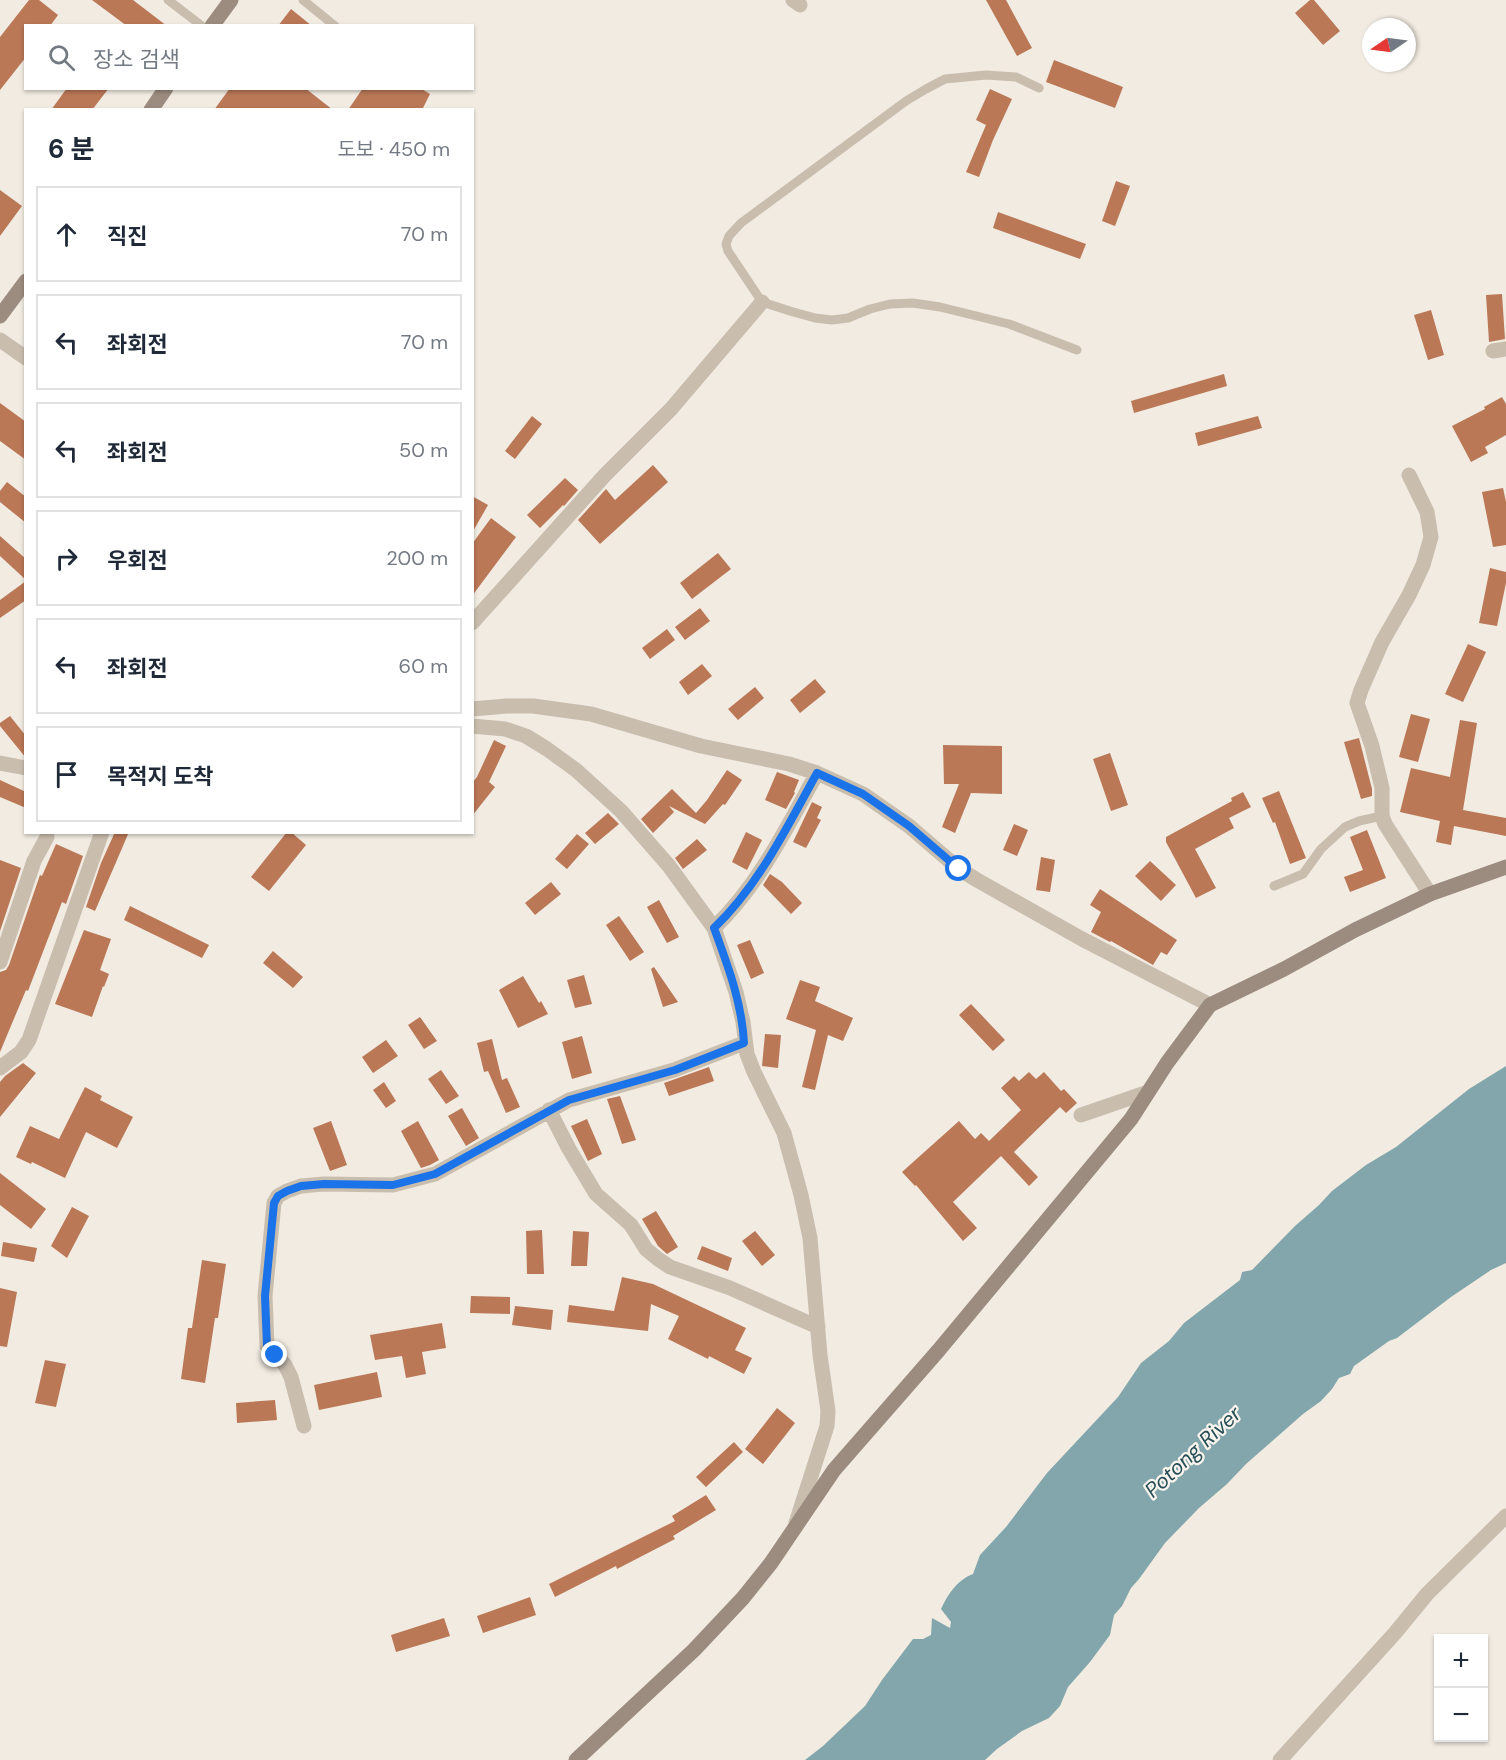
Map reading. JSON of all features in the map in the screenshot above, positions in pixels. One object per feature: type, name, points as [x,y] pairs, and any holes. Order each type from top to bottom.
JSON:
[{"type":"main road","points":[[213,24],[231,0]]},
{"type":"main road","points":[[152,108],[165,90]]},
{"type":"main road","points":[[0,316],[24,284]]},
{"type":"main road","points":[[576,1760],[694,1650],[743,1598],[771,1563],[834,1470],[938,1351],[1131,1119],[1167,1063],[1210,1005],[1430,894],[1506,867]]},
{"type":"street","points":[[474,621],[605,475],[671,410],[762,302]]},
{"type":"street","points":[[0,340],[24,357]]},
{"type":"street","points":[[1409,474],[1427,512],[1431,537],[1423,565],[1382,642],[1357,703],[1372,746],[1382,788],[1382,816],[1385,824],[1430,894]]},
{"type":"street","points":[[474,709],[533,706],[591,714],[701,746],[789,764],[817,773],[863,794],[909,826],[959,869],[1082,939],[1210,1005]]},
{"type":"street","points":[[474,726],[505,729],[526,736],[576,770],[621,811],[669,866],[714,928],[736,992],[743,1022],[744,1043],[754,1072],[784,1133],[791,1155],[810,1238],[828,1426],[795,1526]]},
{"type":"street","points":[[0,763],[24,768]]},
{"type":"street","points":[[714,928],[731,912],[775,850],[817,773]]},
{"type":"street","points":[[0,1068],[21,1052],[29,1040],[101,834]]},
{"type":"street","points":[[0,962],[34,861],[47,837]]},
{"type":"street","points":[[304,1426],[291,1377],[285,1365],[267,1346],[265,1296],[274,1203],[278,1196],[301,1186],[393,1185],[435,1174],[569,1100],[675,1070],[744,1043]]},
{"type":"street","points":[[1081,1115],[1148,1092]]},
{"type":"street","points":[[549,1110],[596,1194],[631,1225],[646,1249],[657,1259],[670,1267],[730,1287],[818,1327]]},
{"type":"street","points":[[1280,1760],[1395,1633],[1427,1594],[1506,1516]]},
{"type":"lane","points":[[168,0],[199,24]]},
{"type":"lane","points":[[303,0],[333,24]]},
{"type":"lane","points":[[1039,88],[1016,77],[986,75],[945,80],[906,101],[765,205],[741,223],[729,236],[726,244],[762,302],[790,311],[832,320],[848,318],[890,304],[914,303],[1009,324],[1077,350]]},
{"type":"lane","points":[[1274,886],[1303,874],[1321,849],[1345,828],[1359,821],[1382,816]]},
{"type":"water","name":"Potong River","points":[[1506,1066],[1506,1263],[1491,1270],[1451,1297],[1397,1338],[1389,1341],[1354,1366],[1350,1374],[1339,1378],[1321,1401],[1303,1414],[1199,1508],[1165,1543],[1131,1588],[1122,1606],[1114,1615],[1110,1635],[1068,1687],[1060,1706],[1049,1718],[1022,1731],[985,1760],[805,1760],[865,1706],[913,1639],[923,1639],[931,1635],[932,1618],[950,1628],[951,1622],[941,1609],[950,1593],[962,1580],[973,1574],[980,1555],[1006,1527],[1047,1473],[1118,1397],[1141,1363],[1169,1341],[1184,1323],[1240,1280],[1242,1272],[1252,1270],[1332,1191],[1366,1165],[1396,1147],[1469,1089]]},
{"type":"building","points":[[29,0],[39,0],[58,15],[51,24],[24,24],[24,60],[0,90],[0,37]]},
{"type":"building","points":[[92,0],[133,0],[164,24],[124,24]]},
{"type":"building","points":[[986,0],[1006,0],[1032,48],[1017,56]]},
{"type":"building","points":[[1310,0],[1314,0],[1340,31],[1323,45],[1295,13]]},
{"type":"building","points":[[291,9],[310,24],[280,24]]},
{"type":"building","points":[[1054,60],[1123,87],[1115,108],[1046,82]]},
{"type":"building","points":[[990,89],[1012,99],[979,177],[966,172],[986,125],[976,120]]},
{"type":"building","points":[[66,90],[107,90],[94,108],[52,108]]},
{"type":"building","points":[[229,90],[308,90],[330,108],[215,108]]},
{"type":"building","points":[[362,90],[423,90],[430,94],[423,108],[349,108]]},
{"type":"building","points":[[1116,181],[1130,186],[1115,226],[1102,221]]},
{"type":"building","points":[[0,190],[22,206],[0,236]]},
{"type":"building","points":[[998,212],[1086,244],[1080,259],[993,228]]},
{"type":"building","points":[[1502,294],[1505,339],[1489,342],[1486,295]]},
{"type":"building","points":[[1431,310],[1444,355],[1428,360],[1414,315]]},
{"type":"building","points":[[1224,374],[1227,386],[1134,413],[1131,401]]},
{"type":"building","points":[[1502,397],[1506,404],[1506,435],[1485,447],[1488,453],[1471,462],[1452,426],[1485,409],[1484,407]]},
{"type":"building","points":[[0,403],[24,421],[24,459],[0,441]]},
{"type":"building","points":[[532,416],[542,424],[515,459],[505,451]]},
{"type":"building","points":[[1258,416],[1262,428],[1198,446],[1195,433]]},
{"type":"building","points":[[653,465],[668,482],[600,544],[578,520],[606,489],[615,500]]},
{"type":"building","points":[[565,478],[578,490],[540,528],[527,515]]},
{"type":"building","points":[[7,482],[24,495],[24,521],[0,502],[0,491]]},
{"type":"building","points":[[1503,488],[1506,502],[1506,545],[1493,547],[1482,492]]},
{"type":"building","points":[[474,497],[488,505],[474,530]]},
{"type":"building","points":[[491,518],[516,537],[474,593],[474,541]]},
{"type":"building","points":[[0,536],[24,557],[24,578],[0,556]]},
{"type":"building","points":[[718,553],[731,569],[692,599],[680,583]]},
{"type":"building","points":[[1490,568],[1506,572],[1506,583],[1497,626],[1479,623]]},
{"type":"building","points":[[24,582],[24,601],[0,618],[0,600]]},
{"type":"building","points":[[700,608],[710,621],[685,640],[675,627]]},
{"type":"building","points":[[667,629],[675,640],[650,659],[642,648]]},
{"type":"building","points":[[1468,644],[1486,652],[1463,702],[1445,694]]},
{"type":"building","points":[[702,664],[712,676],[688,695],[679,682]]},
{"type":"building","points":[[815,679],[826,692],[800,713],[790,700]]},
{"type":"building","points":[[755,687],[764,698],[738,720],[728,709]]},
{"type":"building","points":[[1411,714],[1430,719],[1418,762],[1399,757]]},
{"type":"building","points":[[10,716],[24,734],[24,756],[0,726],[0,723]]},
{"type":"building","points":[[1460,720],[1477,723],[1463,810],[1506,818],[1506,836],[1454,826],[1451,845],[1436,842],[1440,821],[1400,812],[1411,768],[1450,777]]},
{"type":"building","points":[[1359,738],[1372,789],[1372,796],[1361,799],[1344,742]]},
{"type":"building","points":[[494,740],[506,746],[489,782],[495,787],[474,813],[474,781]]},
{"type":"building","points":[[943,745],[1002,746],[1002,794],[971,793],[955,833],[942,827],[959,784],[944,784]]},
{"type":"building","points":[[1110,753],[1128,805],[1111,811],[1093,759]]},
{"type":"building","points":[[727,770],[742,780],[725,805],[723,804],[705,824],[669,806],[674,812],[653,833],[641,819],[672,789],[696,813]]},
{"type":"building","points":[[777,772],[799,780],[786,809],[765,800]]},
{"type":"building","points":[[0,780],[24,791],[24,807],[0,797]]},
{"type":"building","points":[[1279,791],[1306,858],[1290,864],[1275,822],[1273,823],[1262,798]]},
{"type":"building","points":[[1243,792],[1251,807],[1229,818],[1234,828],[1195,849],[1216,888],[1196,898],[1166,842],[1166,837],[1232,801],[1231,798]]},
{"type":"building","points":[[812,802],[822,807],[817,818],[821,820],[806,848],[793,842]]},
{"type":"building","points":[[608,813],[619,824],[595,844],[585,833]]},
{"type":"building","points":[[1014,824],[1028,830],[1017,856],[1003,850]]},
{"type":"building","points":[[1367,830],[1386,878],[1350,892],[1344,877],[1363,870],[1350,837]]},
{"type":"building","points":[[746,832],[762,840],[747,870],[732,862]]},
{"type":"building","points":[[114,834],[128,834],[95,911],[86,907],[101,863]]},
{"type":"building","points":[[285,834],[293,834],[306,845],[269,891],[251,877]]},
{"type":"building","points":[[577,834],[589,844],[567,869],[555,859]]},
{"type":"building","points":[[697,839],[707,850],[683,869],[675,858]]},
{"type":"building","points":[[56,844],[83,856],[66,904],[62,902],[28,991],[26,990],[0,1052],[0,972],[6,970],[9,965],[40,875],[42,876]]},
{"type":"building","points":[[1041,857],[1055,860],[1050,892],[1036,890]]},
{"type":"building","points":[[0,860],[21,868],[0,931]]},
{"type":"building","points":[[1150,861],[1176,885],[1161,901],[1135,876]]},
{"type":"building","points":[[770,874],[782,882],[802,903],[791,914],[763,885]]},
{"type":"building","points":[[551,882],[561,894],[535,915],[525,903]]},
{"type":"building","points":[[1100,889],[1177,940],[1167,955],[1161,952],[1153,965],[1091,932],[1101,912],[1090,905]]},
{"type":"building","points":[[659,900],[679,937],[667,943],[647,907]]},
{"type":"building","points":[[130,906],[209,945],[202,958],[124,920]]},
{"type":"building","points":[[619,916],[644,952],[630,961],[606,925]]},
{"type":"building","points":[[84,930],[111,939],[100,970],[109,974],[92,1017],[55,1004]]},
{"type":"building","points":[[750,940],[764,973],[751,979],[737,945]]},
{"type":"building","points":[[273,951],[303,977],[293,988],[263,963]]},
{"type":"building","points":[[654,967],[678,1002],[663,1007],[651,969]]},
{"type":"building","points":[[584,975],[592,1004],[575,1008],[567,980]]},
{"type":"building","points":[[523,976],[548,1014],[518,1028],[499,990]]},
{"type":"building","points":[[800,980],[820,987],[815,1001],[853,1018],[843,1041],[828,1035],[815,1090],[802,1087],[816,1030],[786,1019]]},
{"type":"building","points":[[971,1004],[1005,1040],[993,1051],[959,1015]]},
{"type":"building","points":[[420,1017],[437,1041],[424,1049],[408,1025]]},
{"type":"building","points":[[765,1034],[781,1035],[778,1068],[762,1066]]},
{"type":"building","points":[[582,1036],[592,1073],[572,1079],[562,1042]]},
{"type":"building","points":[[492,1039],[502,1080],[507,1078],[520,1107],[506,1113],[488,1071],[484,1072],[477,1043]]},
{"type":"building","points":[[386,1040],[398,1056],[373,1073],[362,1057]]},
{"type":"building","points":[[23,1063],[36,1073],[0,1117],[0,1082]]},
{"type":"building","points":[[709,1067],[714,1081],[669,1096],[664,1083]]},
{"type":"building","points":[[441,1070],[459,1096],[446,1104],[428,1079]]},
{"type":"building","points":[[1029,1072],[1036,1079],[1044,1072],[1061,1091],[1064,1089],[1077,1103],[1066,1113],[1060,1107],[1014,1152],[1038,1177],[1029,1186],[1001,1156],[953,1202],[977,1228],[963,1241],[916,1185],[902,1172],[959,1121],[975,1139],[981,1133],[989,1141],[1021,1110],[1001,1088],[1014,1076],[1019,1081]]},
{"type":"building","points":[[384,1082],[396,1101],[386,1108],[373,1090]]},
{"type":"building","points":[[85,1087],[102,1096],[100,1100],[133,1117],[117,1148],[86,1132],[65,1178],[16,1157],[30,1126],[59,1139]]},
{"type":"building","points":[[620,1096],[636,1140],[622,1144],[607,1099]]},
{"type":"building","points":[[462,1108],[479,1138],[466,1146],[448,1116]]},
{"type":"building","points":[[587,1119],[602,1154],[588,1161],[571,1126]]},
{"type":"building","points":[[331,1121],[347,1165],[330,1171],[313,1128]]},
{"type":"building","points":[[418,1121],[439,1160],[421,1168],[401,1131]]},
{"type":"building","points":[[0,1173],[46,1209],[31,1229],[0,1205]]},
{"type":"building","points":[[72,1207],[89,1216],[67,1258],[51,1246]]},
{"type":"building","points":[[656,1211],[678,1247],[667,1254],[658,1246],[642,1219]]},
{"type":"building","points":[[542,1230],[544,1274],[527,1274],[526,1231]]},
{"type":"building","points":[[573,1231],[589,1232],[587,1266],[571,1266]]},
{"type":"building","points":[[755,1231],[775,1255],[762,1266],[742,1241]]},
{"type":"building","points":[[3,1242],[37,1248],[34,1262],[1,1256]]},
{"type":"building","points":[[702,1246],[732,1258],[728,1271],[697,1259]]},
{"type":"building","points":[[202,1260],[226,1264],[205,1383],[181,1379],[188,1328],[192,1328]]},
{"type":"building","points":[[622,1277],[653,1284],[746,1328],[735,1350],[752,1358],[744,1374],[668,1339],[679,1316],[651,1304],[648,1331],[567,1322],[569,1305],[614,1311]]},
{"type":"building","points":[[0,1288],[17,1292],[7,1347],[0,1346]]},
{"type":"building","points":[[471,1296],[510,1297],[510,1314],[470,1313]]},
{"type":"building","points":[[515,1306],[553,1310],[551,1330],[512,1325]]},
{"type":"building","points":[[442,1323],[446,1348],[422,1352],[426,1374],[406,1378],[402,1356],[375,1360],[370,1335]]},
{"type":"building","points":[[45,1360],[66,1364],[56,1407],[35,1403]]},
{"type":"building","points":[[377,1372],[382,1397],[319,1410],[314,1385]]},
{"type":"building","points":[[275,1400],[277,1420],[237,1423],[236,1403]]},
{"type":"building","points":[[777,1408],[795,1423],[763,1464],[745,1449]]},
{"type":"building","points":[[734,1442],[743,1452],[706,1487],[696,1477]]},
{"type":"building","points":[[706,1495],[716,1510],[673,1536],[675,1539],[555,1597],[549,1584],[675,1521],[672,1516]]},
{"type":"building","points":[[530,1597],[536,1615],[483,1633],[477,1616]]},
{"type":"building","points":[[444,1618],[450,1636],[396,1652],[391,1635]]},
{"type":"route","points":[[275,1355],[267,1346],[265,1296],[274,1203],[278,1196],[301,1186],[393,1185],[414,1181],[435,1174],[569,1100],[675,1070],[744,1043],[743,1022],[736,992],[714,928],[731,912],[775,850],[817,773],[863,794],[909,826],[959,869]]}]
